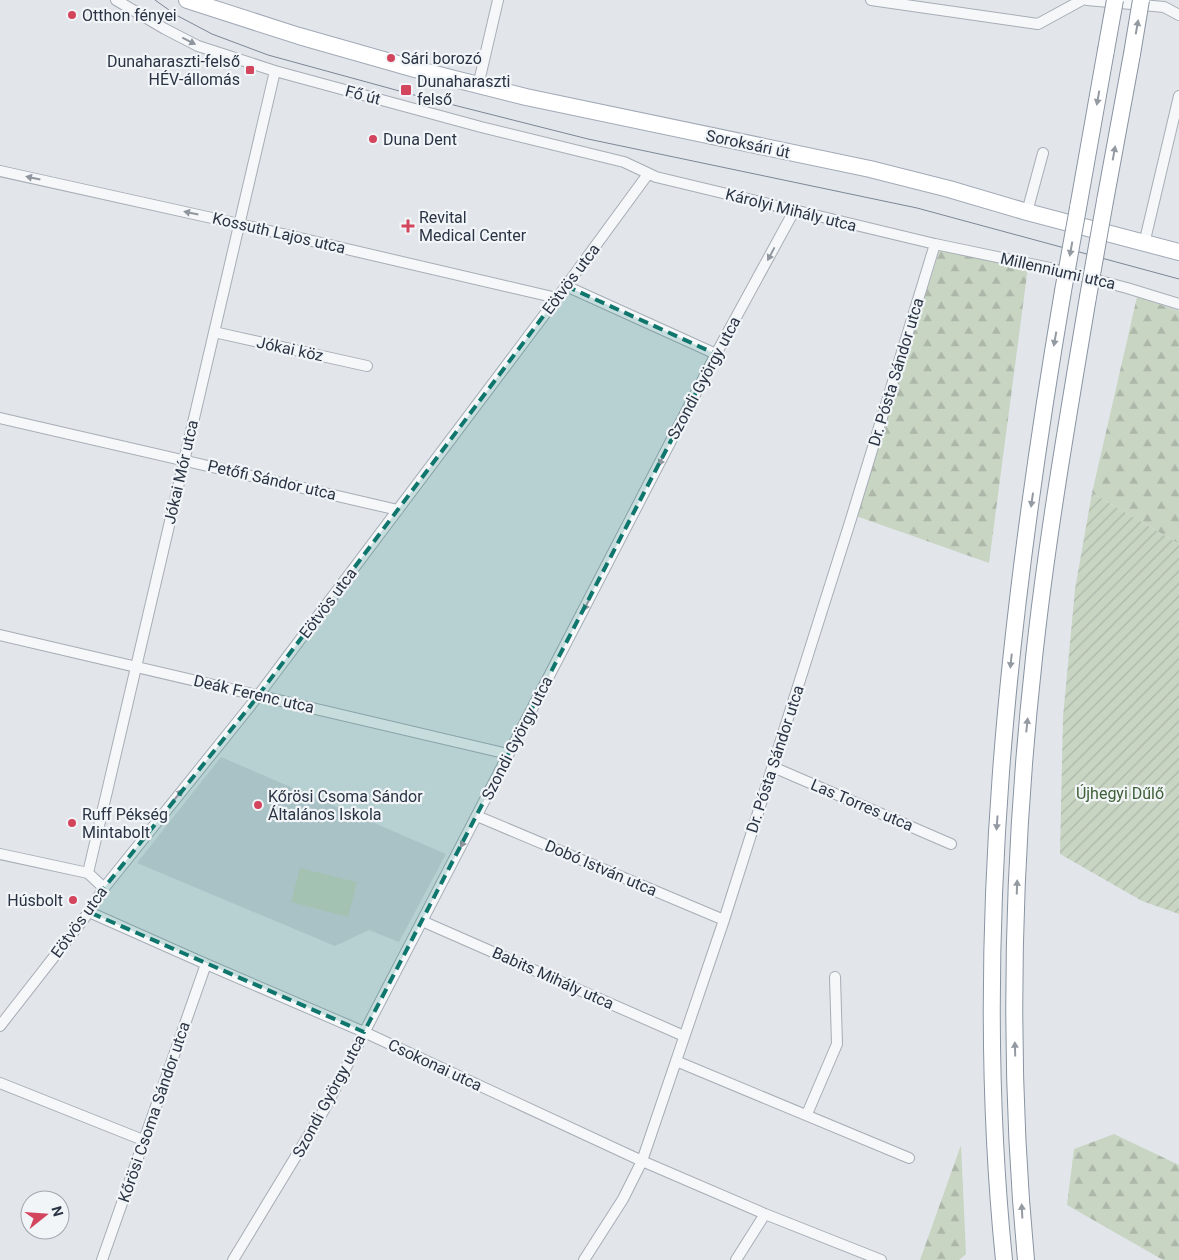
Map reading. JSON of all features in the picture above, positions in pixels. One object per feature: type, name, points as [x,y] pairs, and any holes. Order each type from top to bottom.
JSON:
[{"type":"main road","points":[[187,0],[217,11],[316,39]]},
{"type":"main road","points":[[1004,1260],[993,1077],[992,942],[994,859],[1001,759],[1012,648],[1046,396],[1115,0]]},
{"type":"main road","points":[[1026,1260],[1018,1146],[1015,1045],[1015,921],[1018,835],[1033,666],[1044,578],[1088,297],[1141,0]]},
{"type":"main road","points":[[214,2],[316,39]]},
{"type":"main road","name":"Soroksári út","points":[[316,39],[478,86],[870,169],[1179,252]]},
{"type":"street","name":"Fő út","points":[[116,0],[164,29],[198,46],[275,71],[481,127],[624,162],[648,174]]},
{"type":"street","points":[[478,86],[498,0]]},
{"type":"street","points":[[871,0],[1038,24],[1082,0]]},
{"type":"street","points":[[1087,0],[1164,7],[1179,15]]},
{"type":"street","name":"Jókai Mór utca","points":[[88,873],[275,71]]},
{"type":"street","points":[[1144,244],[1177,118],[1179,96]]},
{"type":"street","points":[[1027,212],[1043,153]]},
{"type":"street","name":"Kossuth Lajos utca","points":[[0,171],[557,298]]},
{"type":"street","name":"Károlyi Mihály utca","points":[[648,174],[935,244]]},
{"type":"street","name":"Eötvös utca","points":[[0,1026],[89,912],[104,888],[258,695],[648,174]]},
{"type":"street","name":"Szondi György utca","points":[[233,1260],[324,1110],[716,354],[794,211]]},
{"type":"street","name":"Millenniumi utca","points":[[935,244],[1050,268],[1179,304]]},
{"type":"street","name":"Dr. Pósta Sándor utca","points":[[584,1260],[623,1199],[642,1161],[724,920],[773,767],[935,244]]},
{"type":"street","points":[[566,286],[716,354]]},
{"type":"street","name":"Jókai köz","points":[[214,332],[367,366]]},
{"type":"street","name":"Petőfi Sándor utca","points":[[0,418],[398,510]]},
{"type":"street","name":"Deák Ferenc utca","points":[[0,635],[508,754]]},
{"type":"street","name":"Las Torres utca","points":[[773,767],[951,844]]},
{"type":"street","name":"Dobó István utca","points":[[477,816],[724,920]]},
{"type":"street","points":[[0,854],[88,873],[104,888]]},
{"type":"street","name":"Csokonai utca","points":[[89,912],[364,1032],[642,1161],[765,1214],[881,1260]]},
{"type":"street","name":"Babits Mihály utca","points":[[422,921],[684,1036]]},
{"type":"street","name":"Kőrösi Csoma Sándor utca","points":[[102,1260],[206,964]]},
{"type":"street","points":[[807,1114],[837,1044],[835,977]]},
{"type":"street","points":[[676,1061],[807,1114],[908,1158]]},
{"type":"street","points":[[0,1083],[143,1140]]},
{"type":"street","points":[[736,1260],[765,1214]]},
{"type":"highlighted area","points":[[566,286],[716,354],[364,1032],[89,912],[104,888],[251,705]]},
{"type":"shaded area","name":"Kőrösi Csoma Sándor Általános Iskola","points":[[221,757],[446,854],[399,942],[369,930],[335,946],[137,863]]},
{"type":"green space","points":[[940,249],[1028,267],[989,563],[856,516]]},
{"type":"green space","points":[[1137,297],[1179,311],[1179,544],[1092,493]]},
{"type":"green space","name":"Újhegyi Dűlő","points":[[1092,493],[1179,544],[1179,914],[1142,901],[1060,854],[1063,717],[1075,589]]},
{"type":"green space","points":[[300,868],[357,882],[348,917],[291,902]]},
{"type":"green space","points":[[1114,1134],[1179,1165],[1179,1260],[1163,1260],[1067,1205],[1074,1149]]},
{"type":"green space","points":[[961,1145],[966,1254],[959,1260],[920,1260]]},
{"type":"tram line","points":[[155,0],[176,15],[212,34],[268,55],[414,95],[588,139],[917,208],[1179,279]]},
{"type":"place","name":"Otthon fényei","points":[[72,15]]},
{"type":"place","name":"Sári borozó","points":[[391,58]]},
{"type":"place","name":"Dunaharaszti-felső HÉV-állomás","points":[[250,70]]},
{"type":"place","name":"Dunaharaszti felső","points":[[406,90]]},
{"type":"place","name":"Duna Dent","points":[[373,139]]},
{"type":"place","name":"Revital Medical Center","points":[[408,226]]},
{"type":"place","name":"Kőrösi Csoma Sándor Általános Iskola","points":[[258,805]]},
{"type":"place","name":"Ruff Pékség Mintabolt","points":[[72,823]]},
{"type":"place","name":"Húsbolt","points":[[73,900]]}]
